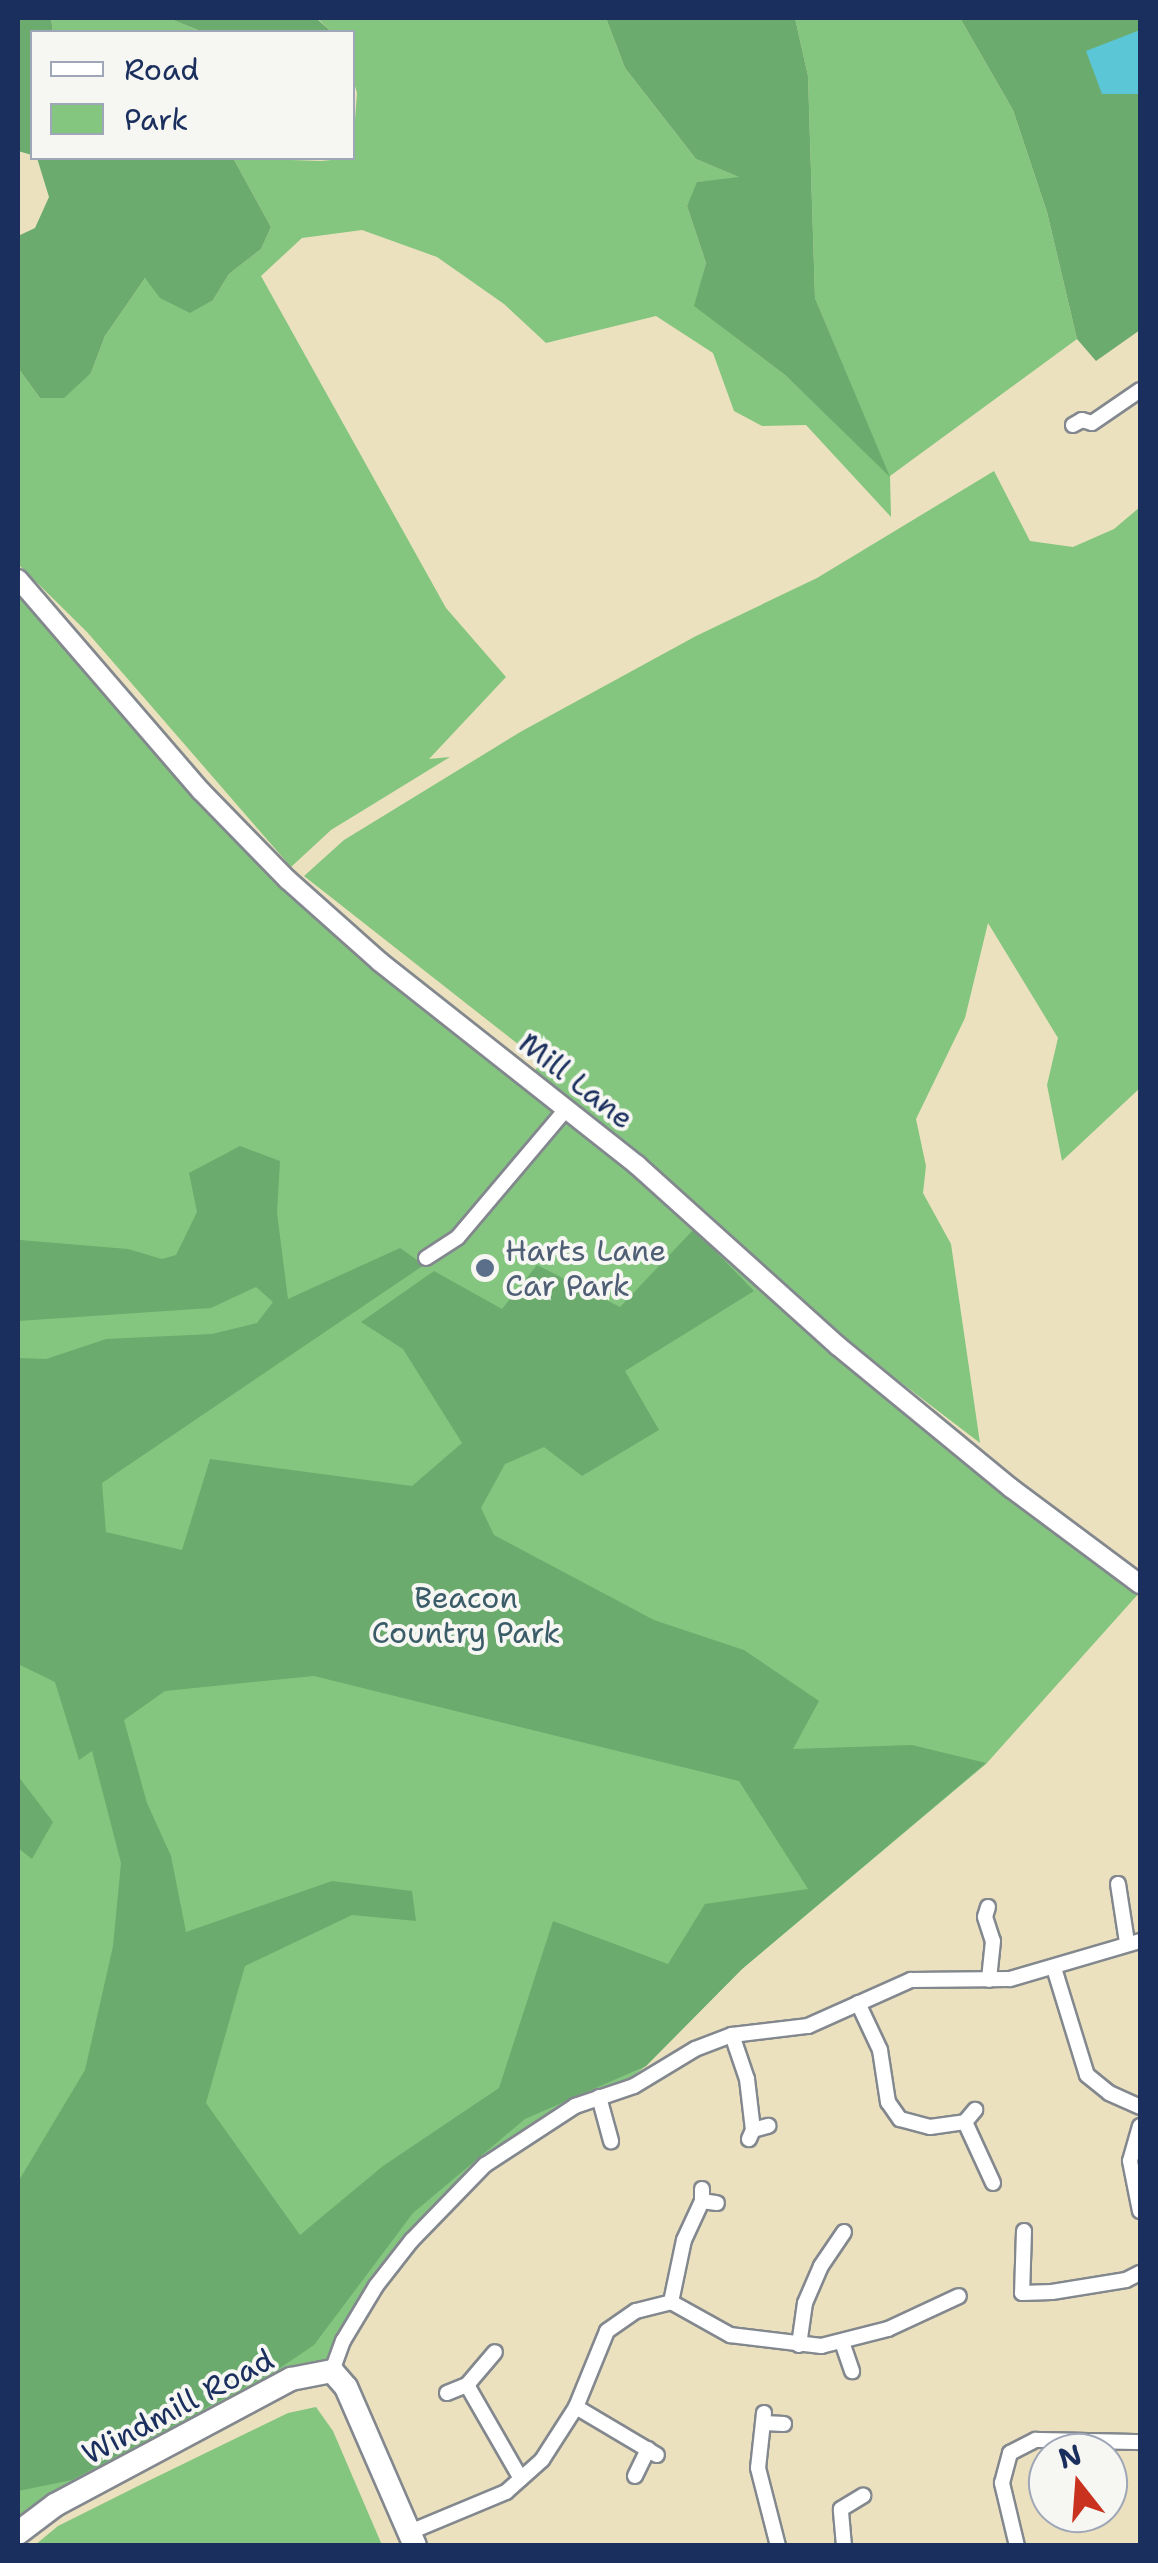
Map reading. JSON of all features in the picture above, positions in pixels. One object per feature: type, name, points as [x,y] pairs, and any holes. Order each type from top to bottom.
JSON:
[{"type":"main road","name":"Windmill Road","points":[[18,2533],[55,2505],[291,2380],[332,2371]]},
{"type":"main road","points":[[332,2371],[352,2399],[412,2539]]},
{"type":"main road","name":"Windmill Road","points":[[18,2515],[55,2505]]},
{"type":"street","points":[[1073,424],[1082,420],[1092,423],[1140,390]]},
{"type":"street","name":"Mill Lane","points":[[18,579],[202,791],[288,880],[380,962],[637,1164],[838,1346],[1011,1488],[1140,1584]]},
{"type":"street","points":[[426,1258],[458,1237],[566,1108]]},
{"type":"street","points":[[332,2371],[343,2340],[376,2286],[485,2165],[534,2130],[598,2097],[634,2086],[695,2049],[732,2035],[808,2026],[911,1980],[989,1980],[1054,1968],[1134,1942],[1119,1883]]},
{"type":"street","points":[[989,1906],[985,1917],[993,1940],[989,1980]]},
{"type":"street","points":[[1054,1968],[1087,2075],[1109,2093],[1140,2108]]},
{"type":"street","points":[[858,2003],[880,2050],[888,2102],[900,2119],[930,2127],[970,2116],[988,2181]]},
{"type":"street","points":[[732,2035],[747,2079],[757,2132]]},
{"type":"street","points":[[598,2097],[610,2143]]},
{"type":"street","points":[[1140,2126],[1130,2161],[1140,2212]]},
{"type":"street","points":[[671,2302],[684,2240],[707,2198]]},
{"type":"street","points":[[799,2345],[806,2302],[821,2266],[847,2229]]},
{"type":"street","points":[[1025,2231],[1018,2294],[1126,2280],[1140,2274]]},
{"type":"street","points":[[412,2539],[506,2492],[542,2460],[576,2407],[607,2331],[636,2311],[671,2302],[730,2336],[799,2345],[842,2342],[888,2329],[959,2295]]},
{"type":"street","points":[[842,2342],[852,2371]]},
{"type":"street","points":[[447,2394],[467,2385],[495,2352]]},
{"type":"street","points":[[467,2385],[521,2479]]},
{"type":"street","points":[[576,2407],[653,2452],[636,2476]]},
{"type":"street","points":[[778,2546],[758,2468],[764,2418],[784,2424]]},
{"type":"street","points":[[1017,2546],[1002,2483],[1002,2468],[1010,2453],[1036,2440],[1140,2442]]},
{"type":"street","points":[[844,2546],[835,2506],[864,2496]]},
{"type":"green space","points":[[18,18],[51,18],[53,30],[30,30],[30,154],[18,151]]},
{"type":"green space","points":[[51,18],[168,18],[198,30],[53,30]]},
{"type":"green space","points":[[168,18],[316,18],[330,30],[198,30]]},
{"type":"green space","points":[[317,18],[606,18],[625,68],[696,159],[742,178],[698,182],[687,206],[706,263],[695,306],[785,375],[888,474],[815,298],[808,76],[795,18],[960,18],[1013,110],[1047,212],[1077,339],[890,476],[891,517],[806,425],[762,426],[734,411],[713,353],[656,316],[546,343],[504,304],[437,257],[362,230],[302,238],[261,276],[446,608],[506,677],[429,759],[450,757],[331,830],[291,867],[87,632],[18,564],[18,368],[40,398],[91,373],[105,336],[145,278],[213,300],[229,274],[261,249],[271,227],[234,160],[355,160],[355,30],[330,30]]},
{"type":"green space","points":[[606,18],[795,18],[808,76],[815,298],[890,477],[785,375],[694,306],[706,263],[687,206],[697,182],[739,177],[696,159],[625,68]]},
{"type":"green space","points":[[960,18],[1140,18],[1140,330],[1096,361],[1077,339],[1047,212],[1013,110]]},
{"type":"green space","points":[[38,160],[234,160],[271,227],[261,249],[229,274],[213,300],[190,313],[160,298],[145,278],[105,336],[91,373],[64,398],[40,398],[18,368],[18,236],[35,228],[49,197]]},
{"type":"green space","points":[[994,471],[1030,541],[1073,547],[1114,529],[1140,507],[1140,1088],[1062,1161],[1047,1085],[1058,1038],[988,923],[965,1018],[916,1119],[926,1166],[923,1193],[951,1244],[980,1443],[844,1339],[642,1157],[534,1071],[542,1063],[304,876],[344,840],[522,731],[696,636],[817,578]]},
{"type":"green space","name":"Beacon Country Park","points":[[18,579],[288,880],[1140,1592],[986,1764],[742,1969],[646,2066],[611,2093],[534,2130],[412,2240],[332,2371],[55,2505],[18,2515]]},
{"type":"green space","points":[[240,1146],[280,1161],[277,1213],[288,1299],[400,1248],[424,1265],[102,1483],[106,1532],[182,1550],[210,1459],[412,1486],[462,1443],[403,1349],[361,1322],[434,1271],[502,1309],[537,1265],[620,1307],[694,1229],[754,1291],[625,1371],[659,1430],[582,1476],[544,1447],[505,1464],[481,1508],[494,1535],[654,1620],[744,1650],[819,1701],[793,1749],[912,1745],[986,1763],[742,1969],[646,2066],[525,2119],[413,2213],[314,2345],[280,2368],[72,2480],[18,2491],[18,2182],[85,2070],[113,1946],[121,1863],[92,1751],[79,1760],[55,1682],[18,1664],[18,1358],[46,1359],[106,1339],[212,1334],[257,1323],[273,1302],[256,1287],[211,1308],[18,1321],[20,1240],[128,1249],[162,1259],[176,1255],[197,1212],[189,1173]],"holes":[[[314,1676],[739,1781],[808,1889],[705,1904],[668,1964],[553,1921],[499,2088],[383,2166],[300,2235],[206,2103],[245,1966],[352,1915],[416,1921],[412,1891],[332,1881],[186,1932],[171,1856],[147,1803],[124,1720],[165,1691]]]},
{"type":"green space","points":[[18,1776],[53,1822],[32,1859],[18,1848]]},
{"type":"green space","points":[[316,2407],[333,2431],[382,2545],[35,2545],[58,2526],[144,2483],[288,2413]]},
{"type":"water","points":[[1140,30],[1140,94],[1102,94],[1086,51]]},
{"type":"place","name":"Harts Lane Car Park","points":[[485,1268]]}]
